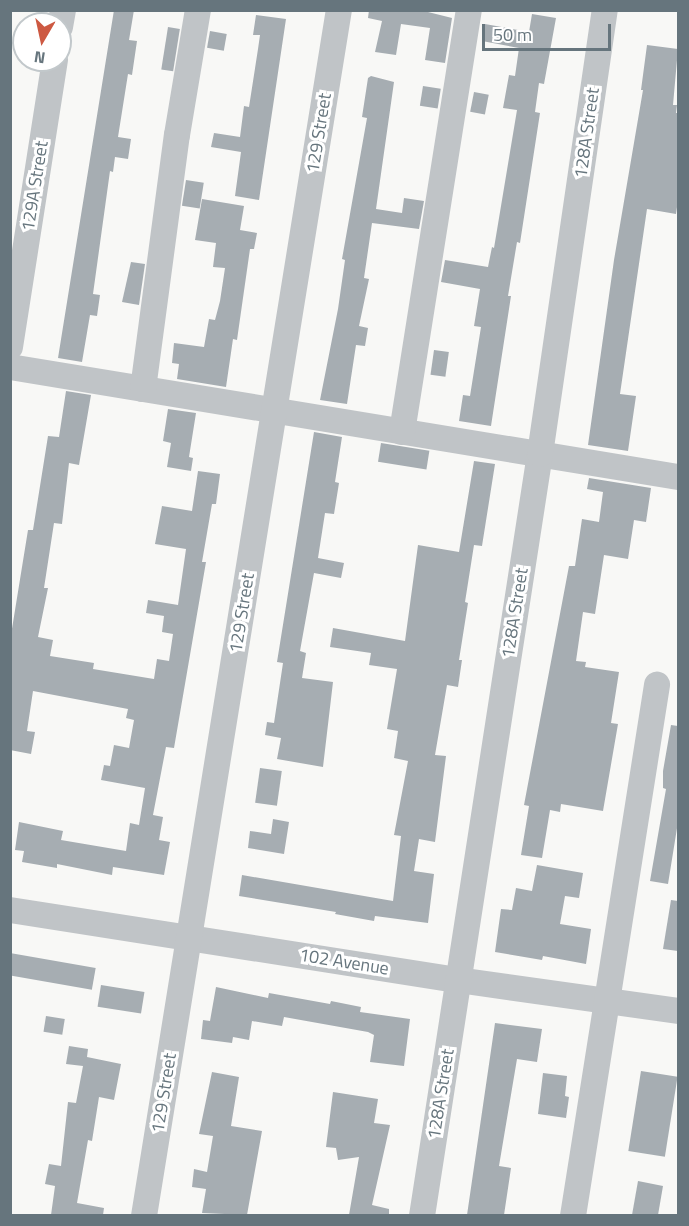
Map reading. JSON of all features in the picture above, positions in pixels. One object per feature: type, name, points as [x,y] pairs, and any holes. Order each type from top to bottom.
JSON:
[{"type":"street","points":[[143,389],[177,135],[198,10]]},
{"type":"street","name":"129 Street","points":[[144,1215],[339,10]]},
{"type":"street","points":[[402,432],[469,10]]},
{"type":"street","name":"128A Street","points":[[422,1215],[540,454],[605,10]]},
{"type":"street","name":"129A Street","points":[[10,348],[22,198],[52,72]]},
{"type":"street","points":[[10,367],[678,477]]},
{"type":"street","points":[[573,1215],[657,685]]},
{"type":"street","name":"102 Avenue","points":[[10,910],[458,980],[678,1011]]},
{"type":"building","points":[[114,10],[134,10],[129,40],[137,41],[132,75],[128,74],[118,137],[131,139],[128,159],[115,157],[113,172],[110,171],[93,294],[100,295],[97,316],[90,315],[82,362],[58,358]]},
{"type":"building","points":[[369,10],[420,10],[452,18],[445,63],[425,60],[430,28],[401,24],[396,55],[375,52],[382,21],[368,18]]},
{"type":"building","points":[[532,14],[556,18],[544,84],[539,83],[535,112],[540,113],[520,243],[517,242],[508,296],[511,296],[491,426],[459,421],[463,395],[470,396],[481,327],[474,326],[480,289],[441,282],[445,260],[488,267],[492,247],[494,248],[517,110],[503,108],[509,75],[515,76],[519,48],[482,41],[485,24],[529,32]]},
{"type":"building","points":[[256,15],[286,19],[259,200],[235,196],[241,152],[211,147],[214,133],[240,137],[244,106],[249,107],[260,35],[253,35]]},
{"type":"building","points":[[168,27],[180,29],[173,71],[161,69]]},
{"type":"building","points":[[210,31],[227,34],[224,51],[207,48]]},
{"type":"building","points":[[647,45],[678,49],[673,105],[677,105],[676,113],[678,113],[678,200],[676,214],[647,209],[620,394],[636,396],[628,451],[588,445],[614,260],[643,90],[641,90]]},
{"type":"building","points":[[371,76],[394,82],[376,209],[402,213],[404,198],[424,201],[419,229],[372,223],[364,278],[369,279],[359,326],[368,328],[365,346],[356,345],[347,404],[320,400],[338,309],[345,260],[342,259],[367,118],[362,117],[368,78]]},
{"type":"building","points":[[423,86],[441,89],[438,109],[420,106]]},
{"type":"building","points":[[474,92],[489,95],[485,114],[470,112]]},
{"type":"building","points":[[186,180],[204,183],[200,208],[182,206]]},
{"type":"building","points":[[202,199],[244,206],[240,230],[257,233],[254,249],[250,249],[237,340],[233,339],[226,387],[177,379],[179,364],[172,363],[174,343],[204,347],[209,319],[215,320],[220,301],[225,268],[213,267],[216,243],[195,240]]},
{"type":"building","points":[[131,262],[145,264],[139,305],[122,302]]},
{"type":"building","points":[[434,350],[449,352],[445,377],[431,375]]},
{"type":"building","points":[[66,391],[91,395],[79,465],[69,463],[62,524],[54,523],[44,588],[48,588],[38,637],[53,640],[50,656],[94,663],[93,669],[154,679],[157,659],[169,661],[173,634],[162,632],[164,616],[146,613],[148,600],[178,605],[186,549],[155,544],[162,506],[192,511],[198,471],[220,474],[216,504],[212,504],[202,562],[206,562],[174,748],[166,747],[153,815],[163,817],[159,840],[170,842],[164,875],[113,867],[112,875],[57,864],[57,868],[22,862],[24,851],[15,850],[19,822],[63,831],[61,840],[126,851],[130,823],[139,825],[145,788],[101,780],[104,765],[110,766],[114,745],[129,748],[134,720],[126,718],[128,709],[33,691],[27,731],[35,732],[31,754],[10,750],[10,641],[28,530],[33,530],[48,436],[59,437]]},
{"type":"building","points":[[168,409],[196,413],[189,457],[193,458],[191,471],[167,467],[171,443],[163,441]]},
{"type":"building","points":[[314,432],[342,437],[335,482],[339,483],[334,514],[325,513],[318,558],[344,563],[341,578],[314,573],[300,651],[306,653],[302,678],[333,682],[323,767],[277,759],[281,738],[265,735],[267,722],[274,723],[283,663],[277,662]]},
{"type":"building","points":[[381,443],[429,451],[426,469],[378,462]]},
{"type":"building","points":[[474,461],[495,464],[482,546],[474,545],[465,602],[468,603],[459,660],[462,660],[458,687],[447,685],[435,755],[446,756],[435,842],[419,839],[414,871],[434,874],[428,923],[375,916],[374,921],[335,914],[336,912],[239,896],[242,875],[393,901],[401,836],[394,835],[408,761],[394,758],[398,731],[387,729],[397,669],[369,665],[371,653],[330,647],[333,628],[405,641],[418,545],[459,552]]},
{"type":"building","points":[[589,478],[651,488],[646,522],[634,520],[628,559],[604,555],[595,614],[583,612],[576,661],[586,662],[585,667],[619,672],[611,723],[618,724],[603,811],[561,804],[560,812],[550,810],[542,858],[521,855],[529,806],[524,805],[569,566],[575,566],[582,519],[599,522],[603,492],[587,489]]},
{"type":"building","points":[[671,725],[678,726],[678,822],[668,884],[650,881],[666,789],[663,788],[663,771]]},
{"type":"building","points":[[260,768],[282,771],[277,806],[255,803]]},
{"type":"building","points":[[273,819],[289,822],[284,854],[248,848],[250,831],[271,834]]},
{"type":"building","points":[[537,865],[583,873],[579,898],[565,896],[560,924],[591,929],[586,964],[543,956],[542,960],[495,952],[501,909],[512,910],[516,888],[532,891]]},
{"type":"building","points":[[671,900],[678,901],[678,951],[663,949]]},
{"type":"building","points":[[10,953],[96,968],[92,990],[10,975]]},
{"type":"building","points":[[101,985],[144,992],[141,1014],[98,1007]]},
{"type":"building","points":[[216,987],[268,998],[269,993],[330,1004],[331,1001],[361,1007],[360,1012],[410,1019],[404,1066],[370,1062],[374,1035],[368,1032],[284,1017],[282,1026],[252,1021],[249,1040],[233,1037],[232,1043],[201,1039],[203,1020],[210,1021]]},
{"type":"building","points":[[46,1016],[65,1019],[62,1035],[43,1032]]},
{"type":"building","points":[[495,1023],[542,1029],[537,1062],[517,1059],[499,1166],[511,1168],[504,1215],[467,1215]]},
{"type":"building","points":[[69,1046],[88,1049],[87,1057],[121,1064],[114,1100],[99,1097],[92,1141],[88,1140],[77,1203],[104,1208],[103,1215],[51,1215],[55,1186],[45,1184],[49,1164],[61,1166],[68,1102],[76,1103],[83,1066],[66,1064]]},
{"type":"building","points":[[641,1071],[678,1077],[665,1157],[628,1151]]},
{"type":"building","points":[[212,1072],[239,1077],[231,1126],[262,1131],[247,1215],[202,1213],[206,1189],[192,1187],[194,1169],[207,1172],[213,1136],[199,1134]]},
{"type":"building","points":[[543,1073],[567,1076],[565,1096],[569,1097],[566,1118],[538,1114]]},
{"type":"building","points":[[333,1092],[378,1099],[374,1123],[390,1125],[372,1205],[389,1209],[389,1215],[349,1215],[359,1157],[338,1160],[336,1148],[326,1147]]},
{"type":"building","points":[[638,1181],[663,1186],[658,1215],[632,1215]]}]
